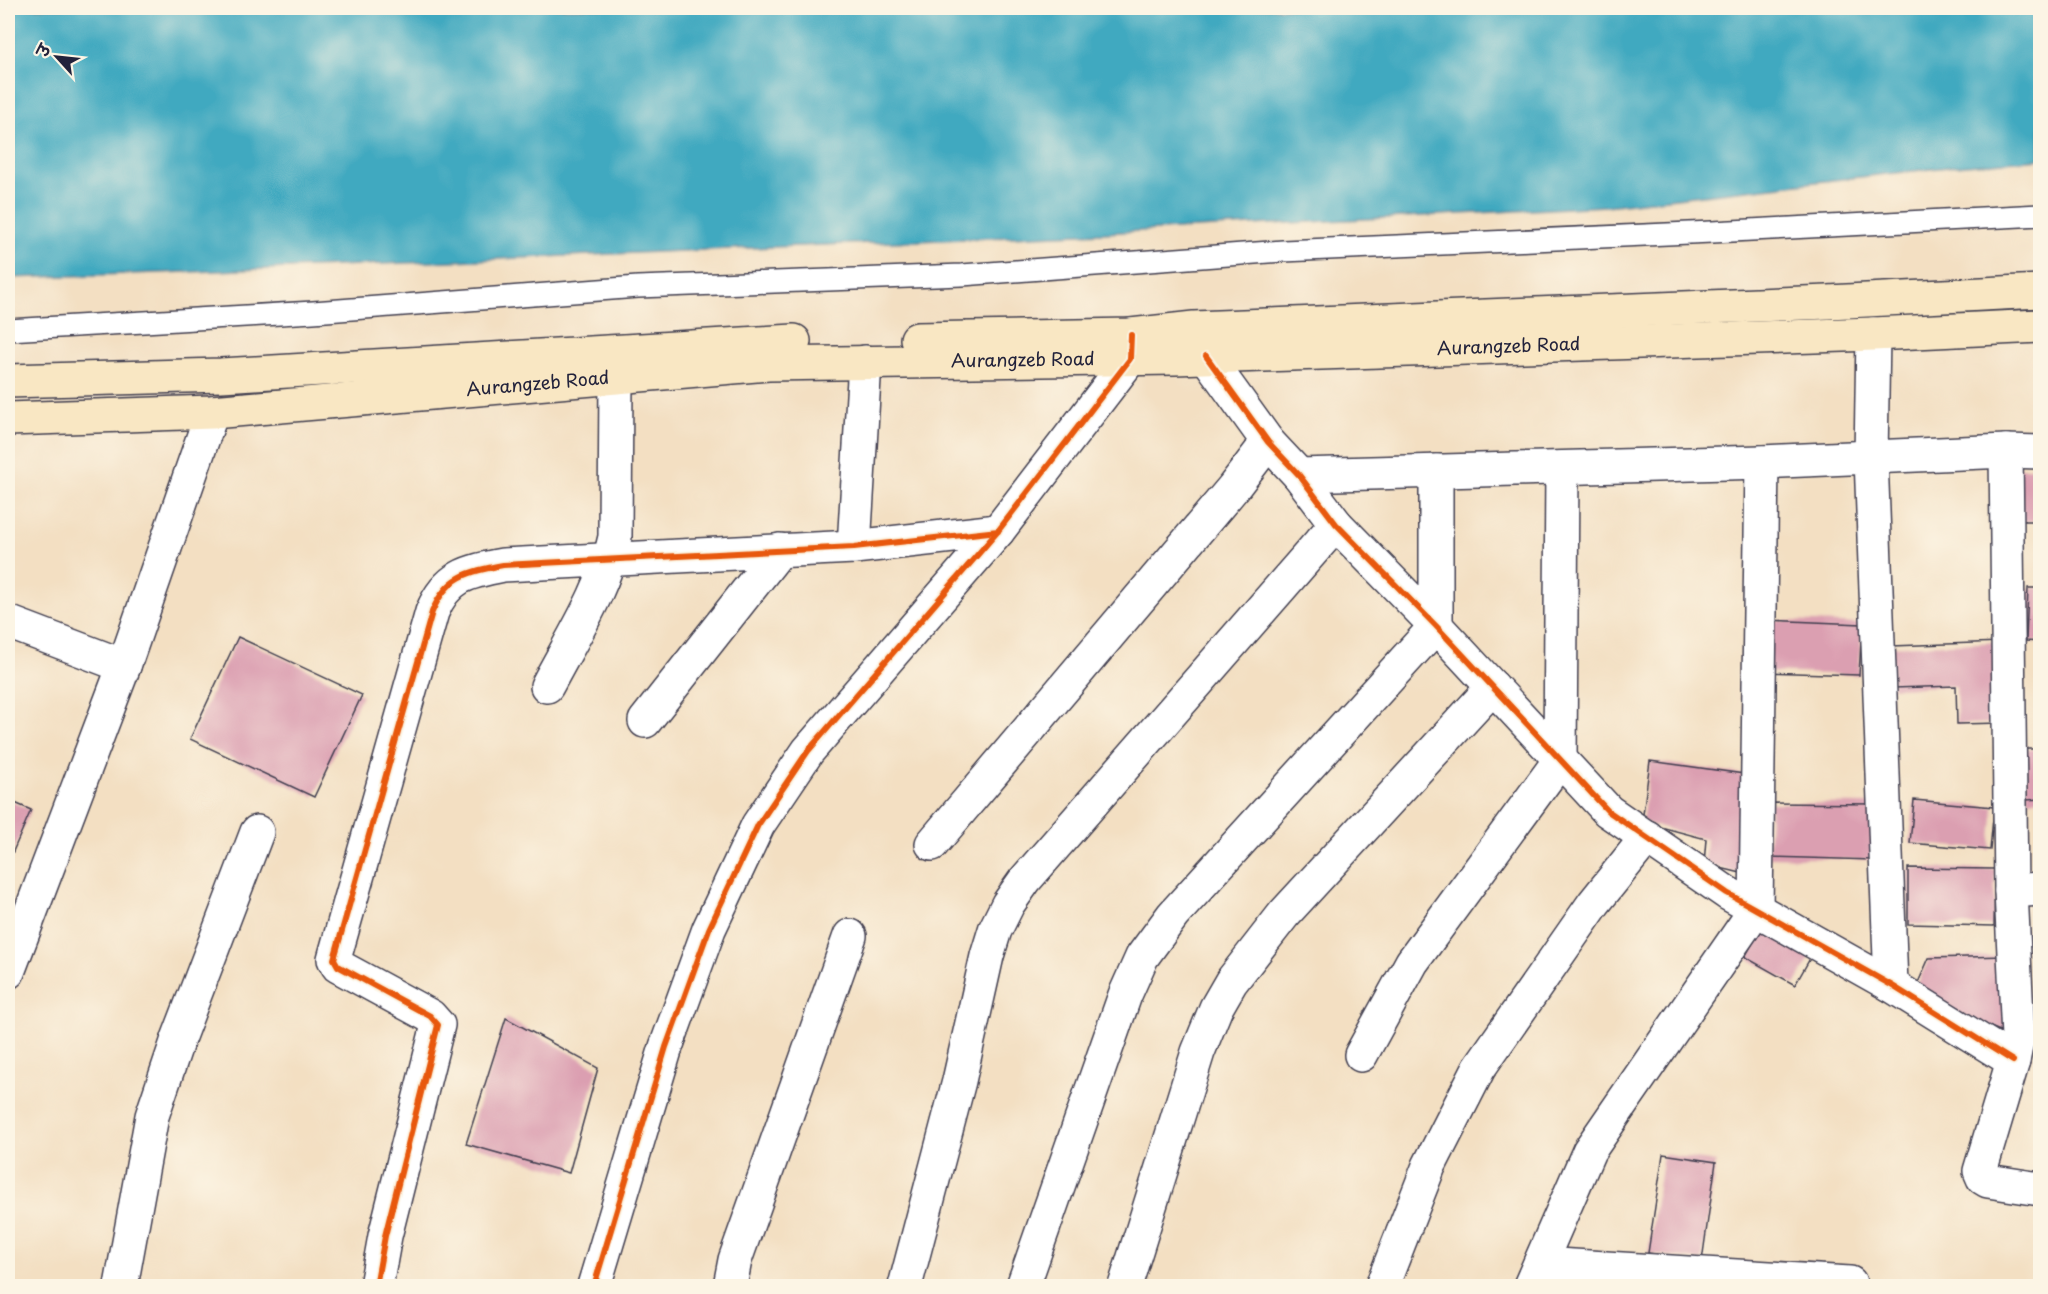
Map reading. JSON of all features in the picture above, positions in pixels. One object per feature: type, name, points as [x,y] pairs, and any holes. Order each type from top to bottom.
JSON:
[{"type":"main road","name":"Aurangzeb Road","points":[[8,419],[212,412],[768,364],[865,362],[1131,347],[1194,328],[1828,303],[2040,291]]},
{"type":"main road","name":"Aurangzeb Road","points":[[8,381],[221,375],[767,341],[1131,347],[1206,356],[2040,326]]},
{"type":"street","points":[[1873,333],[1871,458],[1891,985]]},
{"type":"street","points":[[594,1287],[666,1047],[710,929],[758,825],[808,751],[998,531],[1131,347]]},
{"type":"street","points":[[1206,356],[1268,442],[1299,475],[1336,524],[1436,626],[1608,811],[1727,893],[1891,985],[2013,1061]]},
{"type":"street","points":[[854,547],[865,362]]},
{"type":"street","points":[[547,686],[602,582],[615,537],[616,377]]},
{"type":"street","points":[[8,972],[124,666],[212,412]]},
{"type":"street","points":[[932,844],[1233,488],[1268,442]]},
{"type":"street","points":[[2006,451],[2026,890],[2018,1037],[1980,1171],[1983,1178],[1988,1181],[2040,1189]]},
{"type":"street","points":[[1299,475],[1762,462],[2006,451],[2040,452]]},
{"type":"street","points":[[1762,462],[1755,909],[1588,1151],[1535,1275],[1850,1283]]},
{"type":"street","points":[[1361,1055],[1412,963],[1560,760],[1562,468]]},
{"type":"street","points":[[1023,1287],[1101,1059],[1142,957],[1173,915],[1436,626],[1436,471]]},
{"type":"street","points":[[905,1287],[959,1082],[987,956],[995,930],[1008,904],[1025,880],[1336,524]]},
{"type":"street","points":[[376,1287],[385,1236],[438,1025],[430,1016],[338,966],[334,959],[432,612],[438,598],[447,587],[461,575],[503,565],[854,547],[998,531]]},
{"type":"street","points":[[645,721],[780,550]]},
{"type":"street","points":[[8,622],[124,666]]},
{"type":"street","points":[[1125,1287],[1198,1052],[1216,1008],[1231,982],[1248,957],[1284,914],[1493,687]]},
{"type":"street","points":[[122,1287],[152,1116],[178,1040],[257,832]]},
{"type":"street","points":[[1382,1287],[1429,1166],[1479,1068],[1594,903],[1647,837]]},
{"type":"street","points":[[730,1287],[735,1260],[850,936]]},
{"type":"lane","points":[[8,330],[313,312],[638,287],[962,275],[1283,251],[2040,215]]},
{"type":"water","points":[[8,8],[2040,8],[2040,159],[1966,165],[1606,206],[1103,233],[8,278]]},
{"type":"building","points":[[2013,468],[2040,468],[2040,521],[2013,521]]},
{"type":"building","points":[[2028,588],[2040,588],[2040,642],[2026,641]]},
{"type":"building","points":[[1766,620],[1862,624],[1859,675],[1763,672]]},
{"type":"building","points":[[238,637],[362,695],[314,797],[190,739]]},
{"type":"building","points":[[2001,642],[2003,723],[1957,724],[1956,686],[1893,688],[1892,646]]},
{"type":"building","points":[[2026,749],[2040,749],[2040,799],[2027,800]]},
{"type":"building","points":[[1650,761],[1744,774],[1741,873],[1704,864],[1706,839],[1642,822]]},
{"type":"building","points":[[8,800],[31,810],[8,863]]},
{"type":"building","points":[[1914,800],[1994,807],[1990,850],[1910,843]]},
{"type":"building","points":[[1770,803],[1873,804],[1874,860],[1768,857]]},
{"type":"building","points":[[1908,868],[1995,869],[1994,926],[1908,924]]},
{"type":"building","points":[[1767,918],[1817,946],[1795,985],[1745,957]]},
{"type":"building","points":[[2006,956],[2007,1034],[1913,994],[1929,958]]},
{"type":"building","points":[[506,1018],[598,1068],[569,1173],[466,1144]]},
{"type":"building","points":[[1663,1154],[1716,1162],[1702,1261],[1648,1253]]},
{"type":"cycle path","points":[[594,1286],[666,1047],[709,929],[758,825],[808,751],[998,531],[1130,359],[1131,335]]},
{"type":"cycle path","points":[[1206,356],[1268,442],[1299,475],[1336,524],[1436,626],[1608,811],[1727,893],[1891,985],[2013,1061]]},
{"type":"cycle path","points":[[376,1286],[385,1236],[438,1025],[430,1016],[338,966],[334,959],[432,612],[444,590],[469,573],[503,565],[854,547],[998,531]]}]
